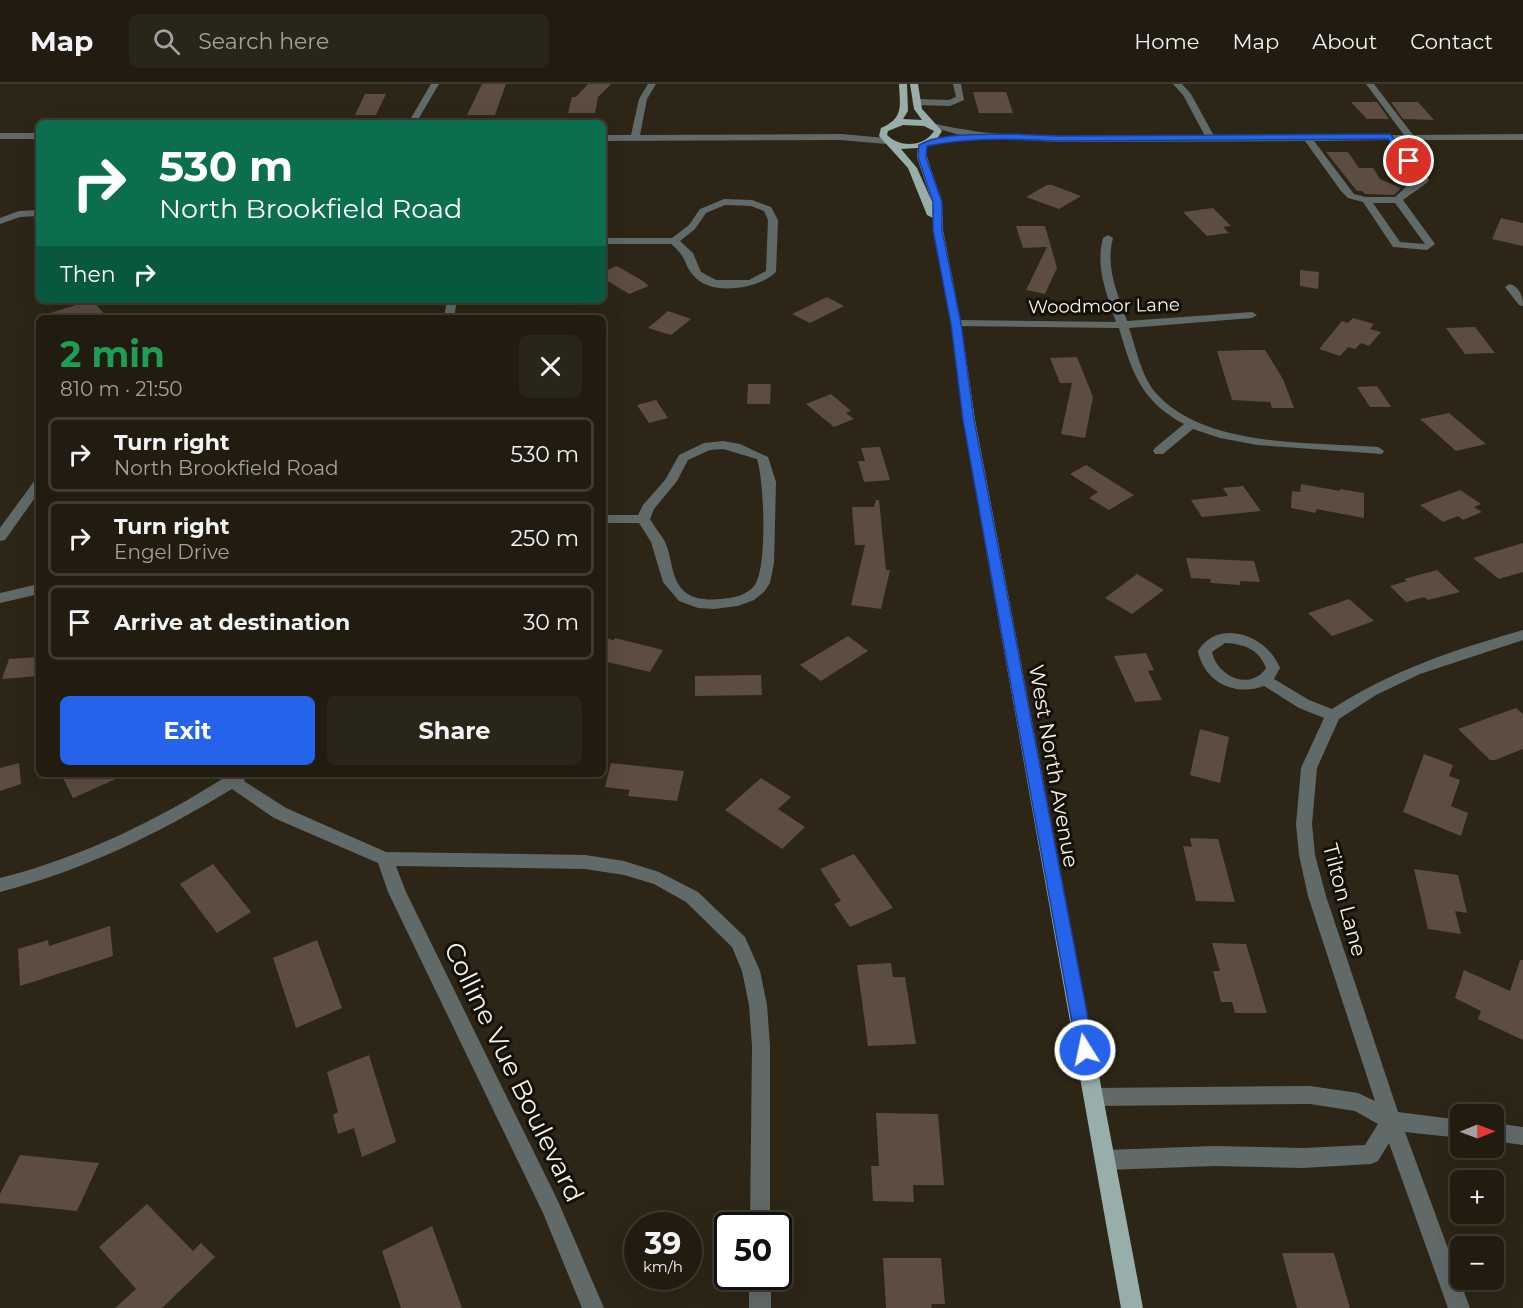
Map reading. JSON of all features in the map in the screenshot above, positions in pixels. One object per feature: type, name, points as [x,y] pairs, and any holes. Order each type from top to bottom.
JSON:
[{"type":"main road","points":[[903,84],[904,111],[893,125],[883,132],[889,142],[902,146],[927,143],[937,134],[918,109],[914,84]]},
{"type":"main road","points":[[893,125],[910,122],[932,125]]},
{"type":"main road","name":"West North Avenue","points":[[889,142],[905,155],[914,168],[938,230]]},
{"type":"main road","name":"West North Avenue","points":[[927,143],[922,157],[937,202],[938,230],[956,324],[969,420],[1132,1308]]},
{"type":"street","points":[[414,120],[435,84]]},
{"type":"street","points":[[635,138],[643,99],[652,84]]},
{"type":"street","points":[[916,102],[950,103],[961,98],[957,84]]},
{"type":"street","points":[[1177,84],[1187,94],[1210,137]]},
{"type":"street","points":[[1370,84],[1410,137]]},
{"type":"street","points":[[798,138],[893,125]]},
{"type":"street","points":[[932,125],[956,132],[1059,139],[1523,136]]},
{"type":"street","points":[[0,136],[36,136]]},
{"type":"street","points":[[927,143],[963,138],[1011,137]]},
{"type":"street","points":[[1307,137],[1351,196],[1366,200],[1398,200],[1411,187],[1424,180],[1390,137]]},
{"type":"street","points":[[606,138],[864,138],[889,142]]},
{"type":"street","points":[[1366,200],[1397,245],[1427,247],[1430,244],[1398,200]]},
{"type":"street","points":[[606,241],[674,241],[692,227],[703,211],[724,202],[752,203],[768,209],[773,220],[771,272],[752,283],[731,285],[713,283],[697,274],[688,253],[674,241]]},
{"type":"street","points":[[0,220],[19,214],[36,213]]},
{"type":"street","points":[[1108,238],[1104,247],[1104,261],[1124,325],[1143,381],[1152,395],[1166,409],[1192,424],[1243,440],[1277,445],[1378,451]]},
{"type":"street","points":[[1510,287],[1523,303]]},
{"type":"street","name":"Woodmoor Lane","points":[[956,324],[1124,325],[1252,315]]},
{"type":"street","points":[[1159,451],[1192,424]]},
{"type":"street","points":[[723,445],[736,447],[762,457],[769,475],[768,565],[762,585],[748,598],[738,602],[709,605],[692,602],[681,596],[667,579],[663,554],[657,538],[643,519],[648,508],[671,481],[683,458],[708,446],[723,445]]},
{"type":"street","points":[[0,537],[36,487]]},
{"type":"street","points":[[606,519],[643,519]]},
{"type":"street","points":[[0,598],[36,590]]},
{"type":"street","points":[[1265,680],[1304,704],[1333,716],[1371,691],[1415,670],[1523,635]]},
{"type":"street","name":"Tilton Lane","points":[[1333,716],[1309,768],[1304,824],[1307,855],[1327,927],[1391,1121],[1459,1308]]},
{"type":"street","points":[[0,885],[51,871],[123,842],[192,805],[237,777],[280,813],[385,859],[585,862],[624,868],[659,879],[692,897],[740,942],[751,971],[758,1005],[761,1046],[760,1212]]},
{"type":"street","name":"Colline Vue Boulevard","points":[[385,859],[397,892],[550,1206],[593,1308]]},
{"type":"street","points":[[1094,1097],[1311,1095],[1358,1102],[1391,1121],[1450,1128]]},
{"type":"street","points":[[1106,1160],[1215,1156],[1303,1158],[1371,1154],[1391,1121]]},
{"type":"street","points":[[1504,1133],[1523,1136]]},
{"type":"street","points":[[760,1290],[760,1308]]},
{"type":"building","points":[[482,84],[506,84],[495,115],[467,115]]},
{"type":"building","points":[[588,84],[611,84],[598,97],[595,113],[568,113],[572,97],[576,97]]},
{"type":"building","points":[[973,92],[1006,92],[1013,113],[979,113]]},
{"type":"building","points":[[365,94],[386,94],[376,115],[355,115]]},
{"type":"building","points":[[1351,102],[1377,102],[1389,119],[1367,119]]},
{"type":"building","points":[[1391,102],[1418,102],[1434,120],[1403,119]]},
{"type":"building","points":[[1326,152],[1348,152],[1359,168],[1373,168],[1380,179],[1401,188],[1394,195],[1365,194],[1357,191]]},
{"type":"building","points":[[1047,185],[1081,196],[1059,209],[1026,197]]},
{"type":"building","points":[[1213,208],[1231,226],[1223,227],[1229,233],[1207,236],[1183,212]]},
{"type":"building","points":[[1501,218],[1523,223],[1523,246],[1492,239]]},
{"type":"building","points":[[1016,226],[1045,226],[1057,268],[1045,294],[1026,290],[1047,247],[1023,248]]},
{"type":"building","points":[[617,266],[649,286],[629,294],[606,280],[606,271]]},
{"type":"building","points":[[1300,270],[1319,272],[1318,289],[1300,286]]},
{"type":"building","points":[[827,297],[844,306],[810,323],[792,314]]},
{"type":"building","points":[[82,303],[95,303],[105,315],[47,315]]},
{"type":"building","points":[[668,311],[691,319],[671,335],[648,328]]},
{"type":"building","points":[[1353,318],[1374,324],[1370,329],[1381,332],[1369,346],[1361,343],[1355,349],[1348,347],[1340,356],[1319,349],[1342,321],[1348,323]]},
{"type":"building","points":[[1475,327],[1495,353],[1465,354],[1446,328]]},
{"type":"building","points":[[1265,350],[1283,379],[1294,408],[1272,408],[1270,402],[1232,400],[1217,351]]},
{"type":"building","points":[[1077,357],[1093,397],[1085,438],[1061,434],[1072,383],[1060,383],[1050,358]]},
{"type":"building","points":[[748,384],[771,384],[770,404],[747,404]]},
{"type":"building","points":[[1377,386],[1391,407],[1370,407],[1357,387]]},
{"type":"building","points":[[831,394],[851,411],[846,413],[854,419],[834,427],[806,404]]},
{"type":"building","points":[[656,400],[668,418],[649,423],[637,405]]},
{"type":"building","points":[[1449,413],[1486,444],[1456,451],[1420,419]]},
{"type":"building","points":[[880,447],[890,480],[864,482],[858,461],[865,461],[861,448]]},
{"type":"building","points":[[1086,465],[1134,495],[1109,510],[1089,498],[1098,492],[1070,474]]},
{"type":"building","points":[[1301,484],[1364,493],[1364,518],[1316,509],[1316,513],[1291,508],[1292,491],[1300,492]]},
{"type":"building","points":[[1243,486],[1261,511],[1202,517],[1191,500],[1228,496],[1223,488]]},
{"type":"building","points":[[1460,490],[1481,504],[1474,507],[1482,512],[1463,520],[1458,516],[1443,522],[1420,505]]},
{"type":"building","points":[[876,500],[879,500],[886,570],[890,570],[881,609],[851,605],[865,545],[855,545],[852,507],[874,507]]},
{"type":"building","points":[[1523,543],[1523,572],[1499,579],[1473,558]]},
{"type":"building","points":[[1186,558],[1254,561],[1260,582],[1240,581],[1240,585],[1211,583],[1210,579],[1191,578]]},
{"type":"building","points":[[1437,570],[1460,592],[1428,600],[1424,597],[1406,602],[1390,586],[1407,581],[1404,579]]},
{"type":"building","points":[[1137,574],[1164,590],[1132,614],[1105,598]]},
{"type":"building","points":[[1349,599],[1374,621],[1332,636],[1308,613]]},
{"type":"building","points":[[848,636],[868,651],[821,681],[800,665]]},
{"type":"building","points":[[615,638],[663,650],[650,672],[606,662],[606,639],[614,640]]},
{"type":"building","points":[[1146,653],[1154,670],[1148,671],[1162,700],[1135,702],[1114,656]]},
{"type":"building","points":[[36,657],[36,676],[2,679],[9,659]]},
{"type":"building","points":[[761,675],[762,695],[695,696],[695,676]]},
{"type":"building","points":[[1516,708],[1523,714],[1523,749],[1495,760],[1490,760],[1458,729]]},
{"type":"building","points":[[1200,729],[1229,737],[1220,783],[1190,775]]},
{"type":"building","points":[[1424,754],[1453,765],[1449,776],[1460,780],[1451,806],[1468,813],[1461,836],[1403,812]]},
{"type":"building","points":[[19,763],[21,784],[0,791],[0,768]]},
{"type":"building","points":[[611,763],[684,771],[677,801],[628,796],[630,790],[605,787]]},
{"type":"building","points":[[62,777],[120,777],[73,798]]},
{"type":"building","points":[[761,778],[791,797],[778,809],[805,827],[782,849],[725,810]]},
{"type":"building","points":[[1190,838],[1218,839],[1235,902],[1196,901],[1183,846],[1192,847]]},
{"type":"building","points":[[854,854],[893,908],[850,927],[834,904],[841,901],[820,869]]},
{"type":"building","points":[[213,864],[251,912],[217,933],[180,884]]},
{"type":"building","points":[[1414,869],[1458,875],[1467,913],[1455,911],[1461,934],[1428,929]]},
{"type":"building","points":[[110,926],[113,956],[20,986],[18,949],[48,940],[49,946]]},
{"type":"building","points":[[317,940],[342,1008],[296,1028],[273,958]]},
{"type":"building","points":[[1212,943],[1246,944],[1267,1013],[1235,1013],[1232,1002],[1221,1002],[1213,971],[1220,971]]},
{"type":"building","points":[[1520,960],[1523,960],[1523,1040],[1478,1019],[1481,1011],[1455,998],[1464,970],[1510,991]]},
{"type":"building","points":[[891,963],[893,977],[905,977],[916,1044],[868,1046],[857,965]]},
{"type":"building","points":[[369,1055],[396,1142],[362,1157],[354,1128],[338,1134],[333,1115],[338,1112],[327,1072]]},
{"type":"building","points":[[876,1113],[938,1114],[944,1185],[913,1185],[914,1202],[873,1201],[871,1166],[879,1166]]},
{"type":"building","points":[[20,1155],[99,1163],[77,1211],[0,1203],[0,1194]]},
{"type":"building","points":[[147,1204],[193,1251],[201,1243],[215,1257],[162,1308],[115,1308],[136,1289],[99,1247]]},
{"type":"building","points":[[432,1226],[462,1308],[401,1308],[382,1251]]},
{"type":"building","points":[[1282,1253],[1334,1253],[1350,1308],[1297,1308]]},
{"type":"building","points":[[883,1258],[941,1258],[945,1304],[931,1304],[932,1308],[886,1308]]},
{"type":"route","points":[[1085,1050],[969,420],[956,324],[938,230],[937,202],[922,157],[923,145],[930,142],[972,137],[1059,139],[1390,137],[1409,161]]}]
